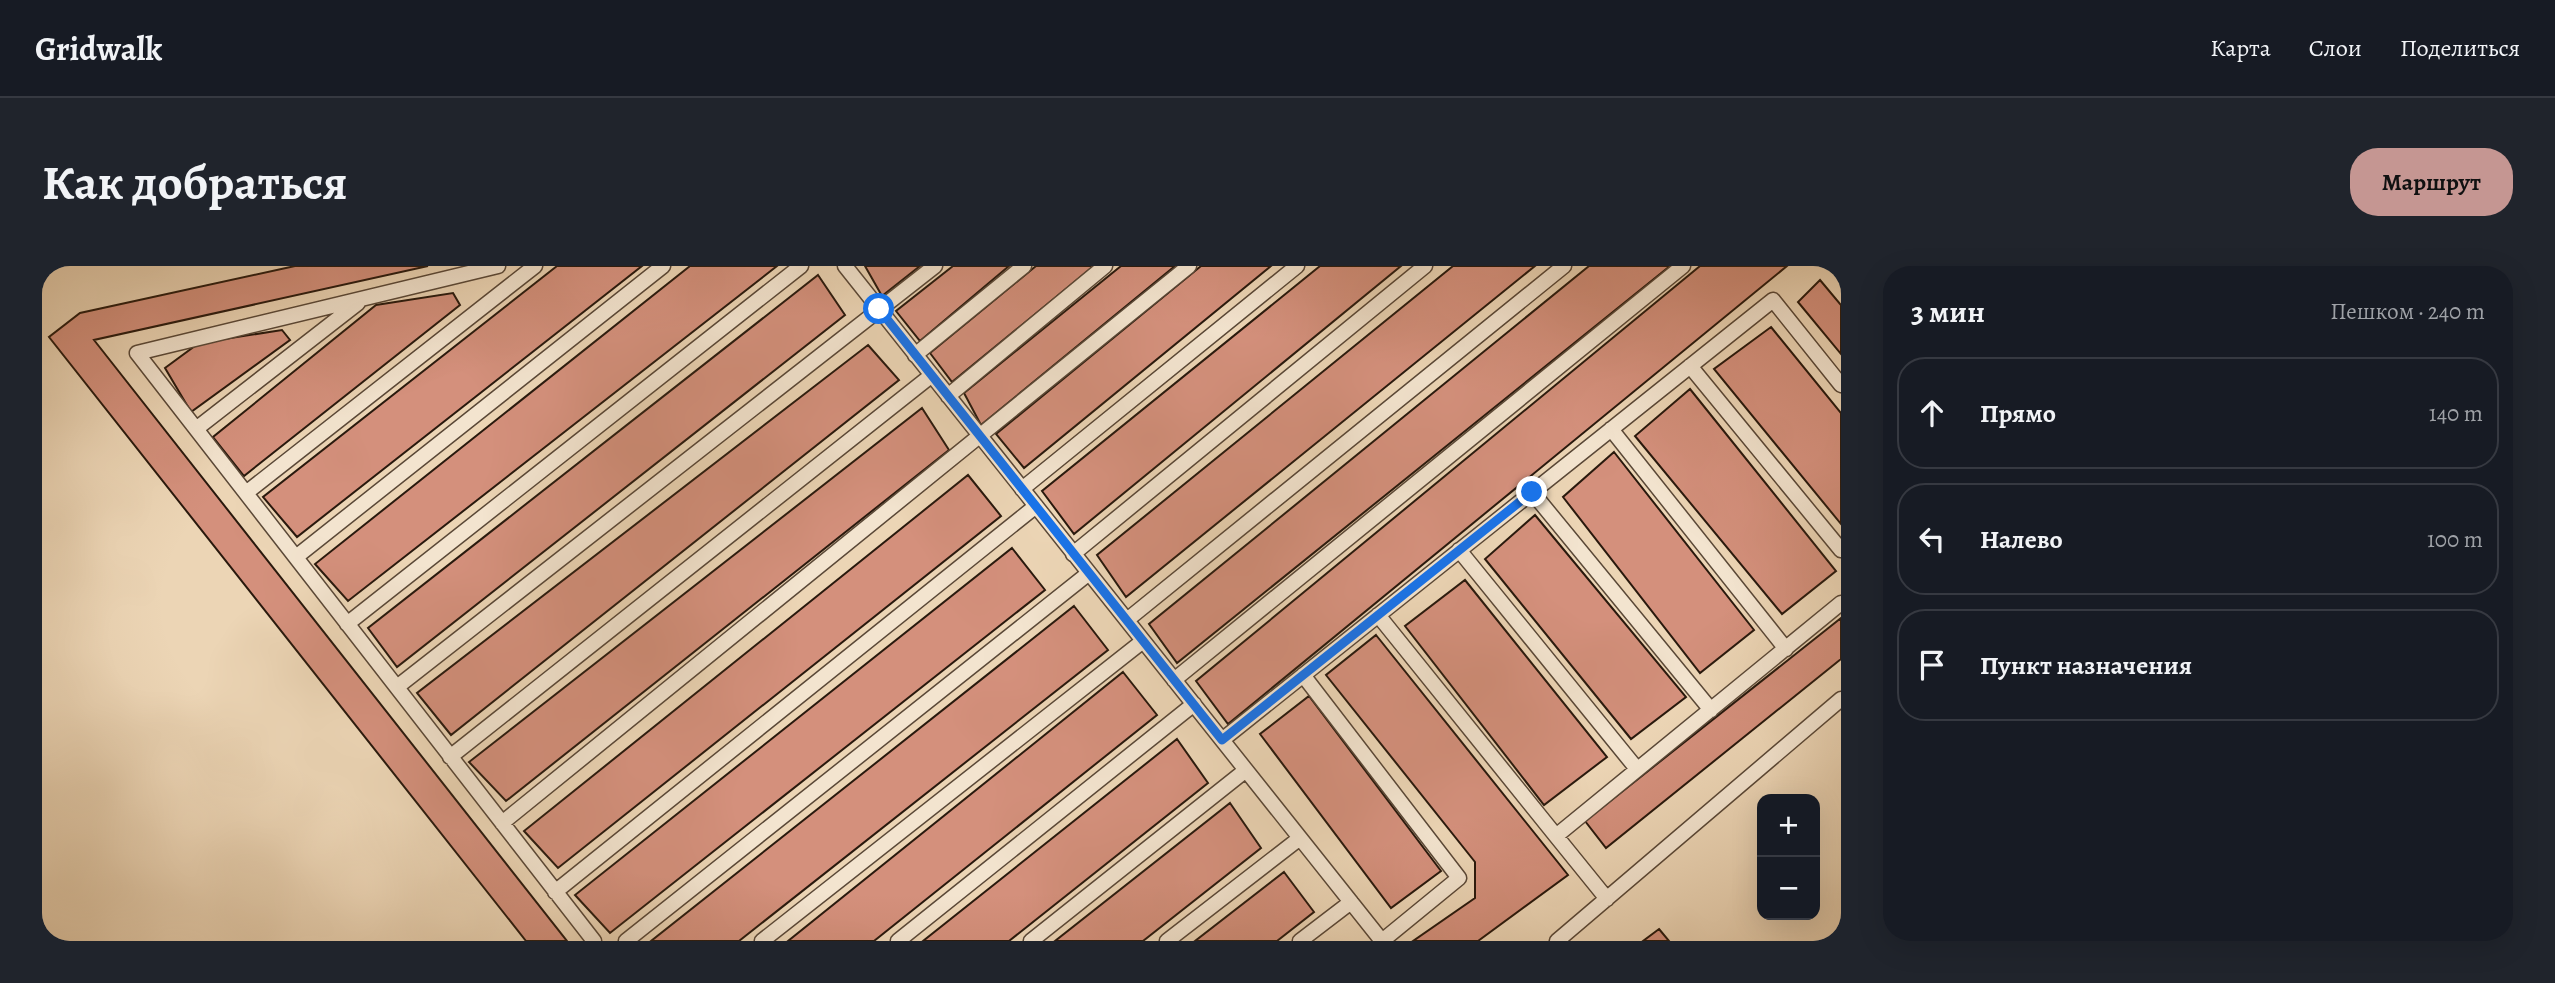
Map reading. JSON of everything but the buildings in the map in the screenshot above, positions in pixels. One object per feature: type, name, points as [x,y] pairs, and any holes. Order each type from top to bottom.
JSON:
[{"type":"lane","points":[[498,266],[137,353],[594,941]]},
{"type":"lane","points":[[246,493],[535,266]]},
{"type":"lane","points":[[296,557],[663,266]]},
{"type":"lane","points":[[347,624],[801,266]]},
{"type":"lane","points":[[845,266],[1382,941],[1459,878],[1303,675]]},
{"type":"lane","points":[[397,687],[934,266]]},
{"type":"lane","points":[[915,355],[1024,266]]},
{"type":"lane","points":[[948,396],[1105,266]]},
{"type":"lane","points":[[502,823],[1189,266]]},
{"type":"lane","points":[[1022,489],[1297,266]]},
{"type":"lane","points":[[1073,554],[1425,266]]},
{"type":"lane","points":[[1127,620],[1564,266]]},
{"type":"lane","points":[[1174,680],[1683,266]]},
{"type":"lane","points":[[196,429],[362,299]]},
{"type":"lane","points":[[1222,740],[1773,300],[1841,385]]},
{"type":"lane","points":[[1690,366],[1841,550]]},
{"type":"lane","points":[[450,757],[932,375]]},
{"type":"lane","points":[[1611,429],[1786,649]]},
{"type":"lane","points":[[1532,492],[1711,710]]},
{"type":"lane","points":[[555,892],[1036,506]]},
{"type":"lane","points":[[1459,550],[1637,769]]},
{"type":"lane","points":[[626,941],[1089,573]]},
{"type":"lane","points":[[1556,836],[1841,603]]},
{"type":"lane","points":[[1378,615],[1607,899]]},
{"type":"lane","points":[[762,941],[1143,641]]},
{"type":"lane","points":[[1557,941],[1841,699]]},
{"type":"lane","points":[[898,941],[1194,704]]},
{"type":"lane","points":[[1031,941],[1246,770]]},
{"type":"lane","points":[[1167,941],[1300,838]]},
{"type":"lane","points":[[1300,941],[1350,902]]},
{"type":"route","points":[[879,309],[1222,740],[1532,492]]}]
